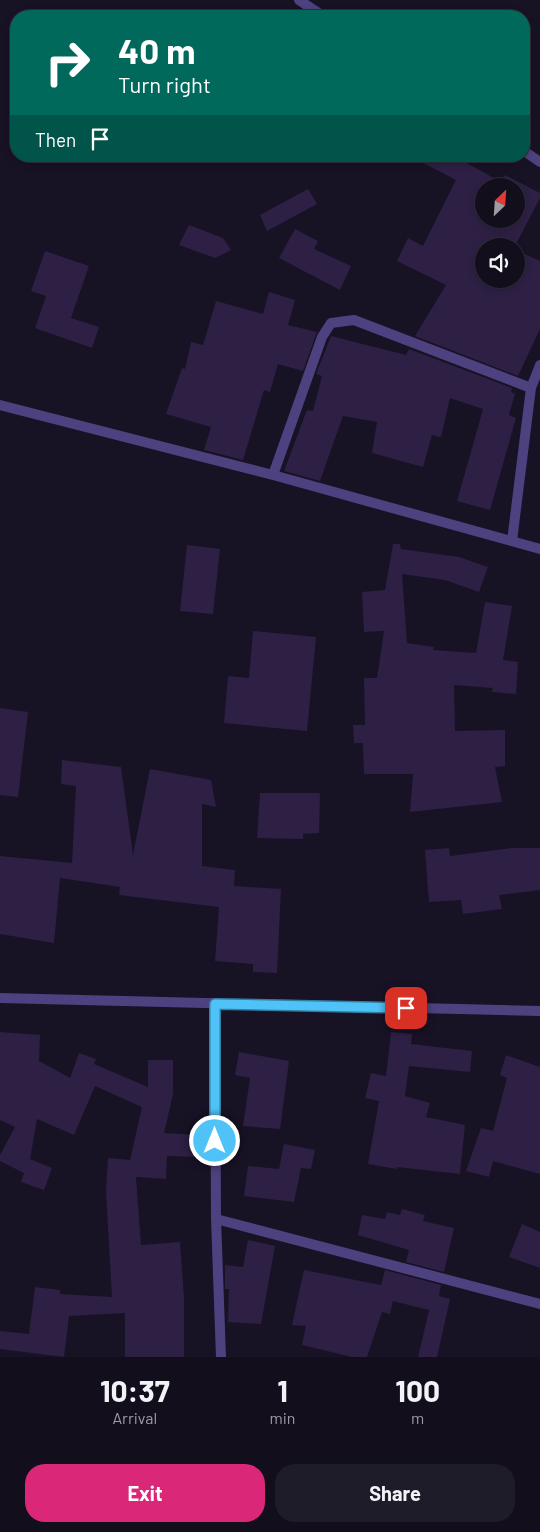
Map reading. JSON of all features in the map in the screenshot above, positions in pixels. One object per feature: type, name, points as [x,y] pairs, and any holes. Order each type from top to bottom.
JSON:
[{"type":"street","points":[[299,0],[314,10]]},
{"type":"street","points":[[273,475],[322,337],[332,323],[354,320],[531,388]]},
{"type":"street","points":[[512,541],[531,388],[540,365]]},
{"type":"street","points":[[0,405],[273,475],[540,549]]},
{"type":"street","points":[[0,998],[540,1011]]},
{"type":"street","points":[[215,1004],[216,1219],[220,1357]]},
{"type":"street","points":[[216,1219],[540,1304]]},
{"type":"building","points":[[422,162],[465,162],[494,178],[475,178],[475,228],[524,228],[519,238],[475,238],[475,288],[525,288],[525,254],[540,261],[540,329],[518,376],[415,336],[446,285],[397,261],[408,238],[423,246],[456,180]]},
{"type":"building","points":[[525,185],[540,193],[540,198],[525,227]]},
{"type":"building","points":[[308,189],[317,204],[267,231],[260,215]]},
{"type":"building","points":[[189,225],[223,238],[231,250],[215,258],[179,245]]},
{"type":"building","points":[[295,229],[318,241],[314,249],[351,266],[340,290],[279,258]]},
{"type":"building","points":[[45,251],[89,266],[71,318],[99,327],[92,348],[35,328],[46,296],[31,291]]},
{"type":"building","points":[[269,292],[295,300],[288,325],[317,332],[303,371],[278,364],[270,392],[264,390],[243,460],[204,450],[211,427],[166,414],[182,368],[185,369],[191,342],[203,345],[216,301],[263,314]]},
{"type":"building","points":[[331,336],[406,355],[409,349],[512,388],[511,392],[515,394],[509,415],[516,418],[490,510],[457,501],[483,409],[450,398],[441,437],[432,435],[423,467],[372,453],[377,422],[343,416],[320,481],[284,471],[307,410],[313,411],[322,376],[316,374]]},
{"type":"building","points":[[393,544],[400,544],[401,549],[459,557],[488,567],[479,592],[445,580],[402,574],[407,643],[434,647],[433,650],[476,653],[485,602],[512,606],[503,660],[518,662],[516,694],[492,692],[493,688],[454,685],[455,731],[505,730],[505,766],[495,767],[502,802],[410,812],[413,774],[364,774],[363,743],[354,743],[353,725],[365,725],[364,678],[377,678],[384,631],[364,632],[362,592],[385,590]]},
{"type":"building","points":[[187,545],[220,549],[213,614],[180,611]]},
{"type":"building","points":[[253,631],[316,637],[307,731],[224,723],[228,676],[249,678]]},
{"type":"building","points":[[0,708],[28,712],[18,797],[0,795]]},
{"type":"building","points":[[62,760],[121,767],[133,855],[150,769],[211,780],[216,807],[202,804],[202,866],[235,870],[234,886],[281,889],[277,973],[253,972],[253,964],[215,961],[219,907],[119,895],[120,887],[60,878],[54,943],[0,934],[0,856],[72,863],[76,786],[61,784]]},
{"type":"building","points":[[260,793],[320,793],[319,833],[303,834],[303,839],[257,838]]},
{"type":"building","points":[[449,848],[450,856],[511,848],[540,848],[540,890],[499,895],[502,909],[463,914],[461,900],[429,902],[425,850]]},
{"type":"building","points":[[0,1032],[40,1035],[39,1061],[70,1078],[79,1053],[96,1059],[94,1064],[148,1087],[148,1060],[173,1060],[173,1094],[164,1133],[198,1135],[198,1157],[167,1156],[166,1179],[136,1177],[141,1245],[180,1242],[184,1298],[184,1357],[125,1357],[125,1313],[69,1316],[64,1357],[0,1349],[0,1331],[29,1334],[35,1287],[60,1290],[60,1294],[112,1297],[106,1191],[108,1158],[130,1160],[142,1107],[95,1086],[74,1135],[37,1119],[30,1159],[52,1168],[44,1190],[21,1182],[24,1173],[0,1161],[0,1155],[15,1127],[0,1120]]},
{"type":"building","points":[[391,1032],[412,1034],[411,1044],[472,1051],[470,1072],[409,1066],[405,1096],[430,1103],[426,1117],[465,1125],[460,1174],[397,1167],[397,1169],[368,1164],[379,1101],[365,1098],[371,1073],[386,1076]]},
{"type":"building","points":[[239,1052],[289,1061],[280,1129],[243,1126],[250,1078],[235,1075]]},
{"type":"building","points":[[506,1055],[540,1067],[540,1174],[493,1161],[489,1177],[466,1171],[481,1128],[493,1131],[507,1078],[500,1075]]},
{"type":"building","points":[[284,1144],[315,1150],[311,1169],[301,1168],[294,1202],[244,1196],[248,1166],[279,1169]]},
{"type":"building","points":[[402,1209],[425,1215],[423,1221],[454,1228],[444,1272],[406,1262],[409,1250],[358,1235],[362,1215],[385,1219],[387,1212],[400,1215]]},
{"type":"building","points":[[522,1224],[540,1232],[540,1268],[509,1257]]},
{"type":"building","points":[[248,1240],[275,1246],[261,1324],[228,1322],[229,1289],[225,1289],[225,1265],[243,1267]]},
{"type":"building","points":[[304,1270],[381,1285],[385,1270],[441,1285],[439,1296],[450,1299],[437,1357],[418,1357],[429,1310],[393,1301],[390,1314],[382,1312],[367,1357],[352,1357],[302,1345],[306,1326],[292,1325]]},
{"type":"route","points":[[215,1141],[215,1004],[406,1008]]}]
